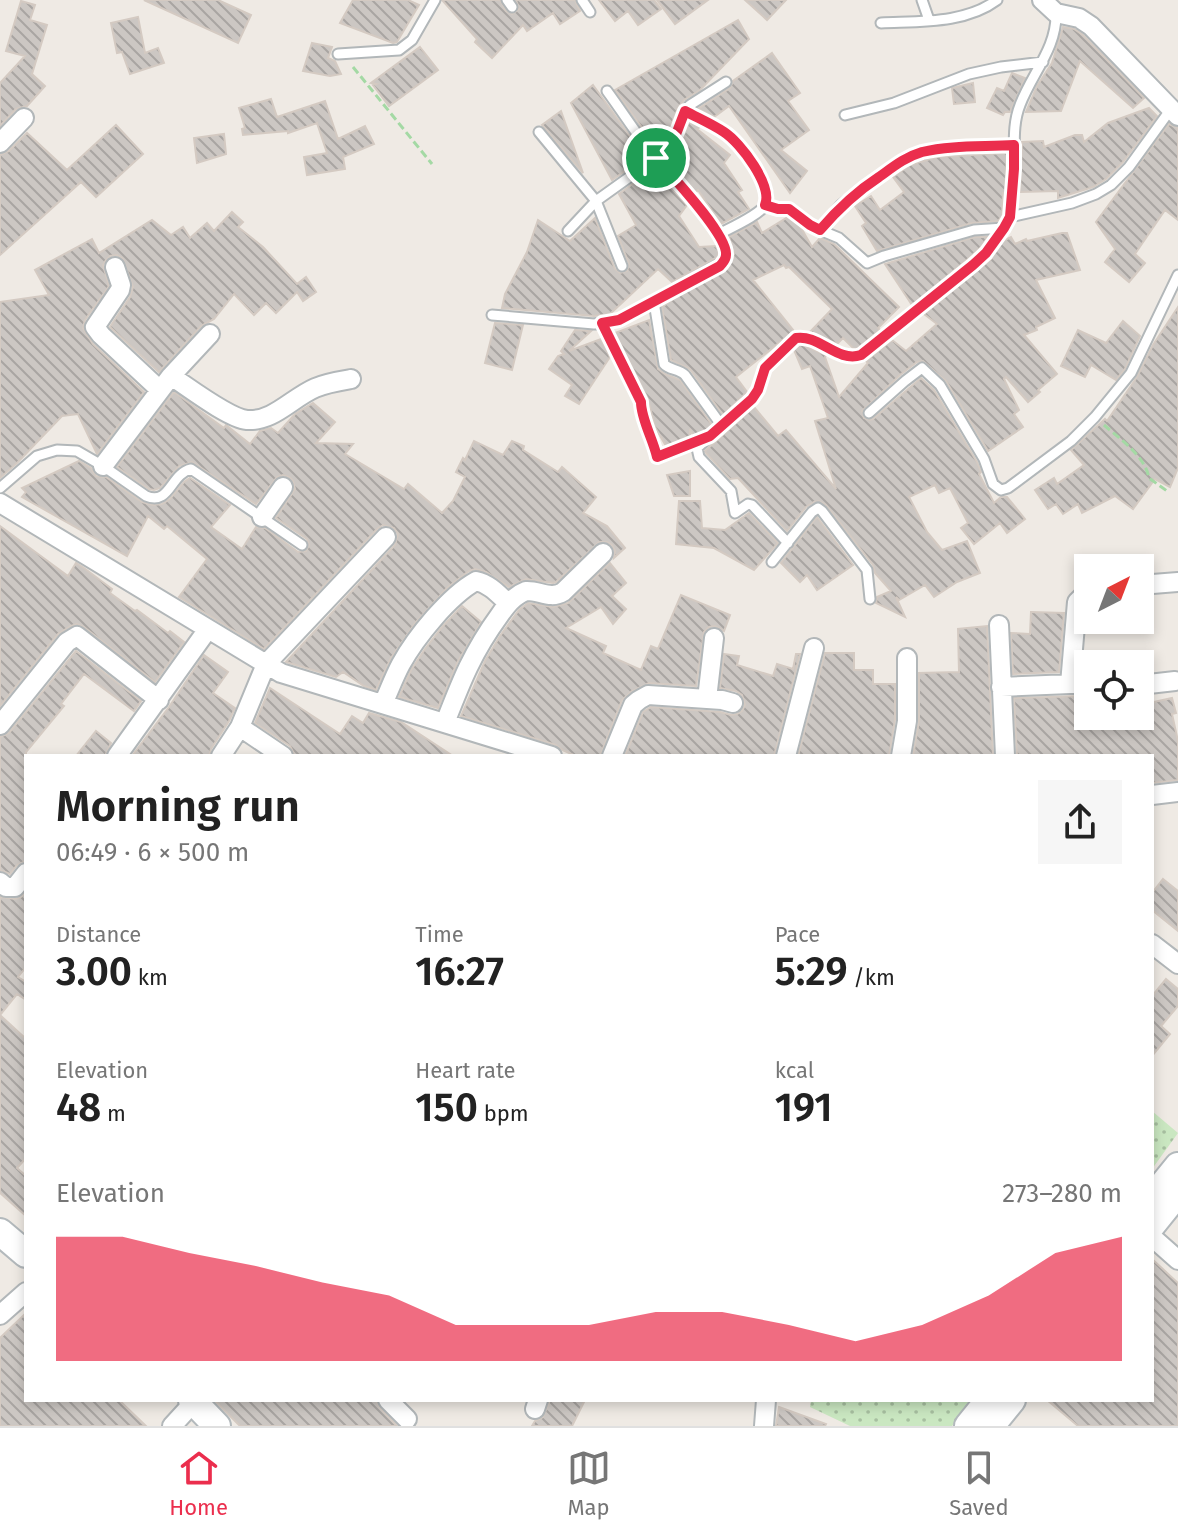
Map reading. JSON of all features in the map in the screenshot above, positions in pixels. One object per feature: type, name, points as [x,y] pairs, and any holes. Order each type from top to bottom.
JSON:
[{"type":"street","points":[[1049,6],[1091,26],[1174,113]]},
{"type":"street","points":[[0,143],[24,118]]},
{"type":"street","points":[[115,267],[120,290],[97,322],[96,331],[165,383],[228,413],[247,420],[259,419],[324,385],[351,379]]},
{"type":"street","points":[[103,466],[165,383],[210,334]]},
{"type":"street","points":[[262,517],[283,487]]},
{"type":"street","points":[[0,503],[281,673],[546,754]]},
{"type":"street","points":[[222,754],[240,727],[266,664],[386,537]]},
{"type":"street","points":[[445,723],[469,661],[508,603],[526,591],[554,596],[563,592],[603,553]]},
{"type":"street","points":[[383,704],[411,648],[460,592],[476,581],[482,582],[508,603]]},
{"type":"street","points":[[1154,584],[1178,582]]},
{"type":"street","points":[[999,625],[1005,754]]},
{"type":"street","points":[[118,754],[208,629]]},
{"type":"street","points":[[0,725],[67,642],[77,636],[159,700]]},
{"type":"street","points":[[707,699],[714,638]]},
{"type":"street","points":[[787,754],[814,648]]},
{"type":"street","points":[[901,754],[907,721],[907,658]]},
{"type":"street","points":[[1154,683],[1175,681]]},
{"type":"street","points":[[1001,687],[1074,684]]},
{"type":"street","points":[[613,754],[633,705],[648,695],[733,703]]},
{"type":"street","points":[[240,727],[279,754]]},
{"type":"street","points":[[1154,795],[1178,792]]},
{"type":"street","points":[[0,882],[6,887],[15,887],[24,876]]},
{"type":"street","points":[[1154,946],[1178,964]]},
{"type":"street","points":[[1154,1196],[1178,1166]]},
{"type":"street","points":[[1154,1223],[1178,1193]]},
{"type":"street","points":[[0,1232],[24,1252]]},
{"type":"street","points":[[1154,1239],[1178,1260]]},
{"type":"street","points":[[0,1315],[24,1294]]},
{"type":"street","points":[[172,1426],[192,1402]]},
{"type":"street","points":[[194,1402],[217,1426]]},
{"type":"street","points":[[390,1402],[407,1419]]},
{"type":"street","points":[[764,1426],[766,1402]]},
{"type":"street","points":[[968,1426],[987,1402]]},
{"type":"street","points":[[991,1426],[1010,1402]]},
{"type":"lane","points":[[341,54],[399,50],[412,40],[435,0]]},
{"type":"lane","points":[[582,0],[590,12]]},
{"type":"lane","points":[[922,0],[929,20]]},
{"type":"lane","points":[[881,23],[969,14],[997,0]]},
{"type":"lane","points":[[788,543],[752,505],[748,504],[735,513],[731,491],[699,457],[697,448],[752,399],[765,368],[796,338],[807,337],[849,357],[861,355],[986,253],[1010,217],[1016,121],[1020,104],[1053,40],[1056,26],[1049,6]]},
{"type":"lane","points":[[845,115],[894,103],[969,74],[1043,62]]},
{"type":"lane","points":[[568,231],[596,201],[656,158],[675,137],[685,111],[694,102],[726,82]]},
{"type":"lane","points":[[492,315],[602,323],[619,320],[723,262],[727,253],[719,234],[656,158],[607,91]]},
{"type":"lane","points":[[685,111],[725,132],[739,146],[768,195],[765,205],[756,213],[719,234]]},
{"type":"lane","points":[[1010,217],[1072,203],[1111,185],[1174,113]]},
{"type":"lane","points":[[539,132],[596,201],[622,266]]},
{"type":"lane","points":[[820,230],[841,205],[907,158],[936,150],[1014,145]]},
{"type":"lane","points":[[765,205],[789,209],[810,225],[839,238],[867,263],[974,230],[1004,228]]},
{"type":"lane","points":[[869,413],[922,368],[940,385],[984,459],[993,484],[1001,490],[1008,488],[1071,441],[1131,373],[1178,275]]},
{"type":"lane","points":[[654,302],[664,364],[685,375],[722,426]]},
{"type":"lane","points":[[602,323],[641,402],[641,411],[657,457],[710,436]]},
{"type":"lane","points":[[0,488],[37,456],[57,450],[77,451],[154,500],[165,494],[180,474],[191,469],[302,545]]},
{"type":"lane","points":[[772,562],[818,508],[867,570],[870,599]]},
{"type":"path","points":[[341,54],[432,164]]},
{"type":"path","points":[[1095,417],[1147,468],[1149,478],[1167,491]]},
{"type":"green space","points":[[1154,1113],[1178,1133],[1154,1166]]},
{"type":"green space","points":[[811,1402],[970,1402],[952,1426],[850,1426],[810,1407]]},
{"type":"building","points":[[144,0],[218,0],[251,15],[238,43]]},
{"type":"building","points":[[353,0],[408,0],[419,5],[397,42],[393,43],[340,23]]},
{"type":"building","points":[[442,0],[500,0],[506,11],[512,14],[519,9],[516,0],[575,0],[580,11],[560,24],[553,13],[527,31],[523,25],[492,58],[475,42],[477,39]]},
{"type":"building","points":[[599,0],[654,0],[661,9],[638,25],[628,11],[615,21]]},
{"type":"building","points":[[657,0],[708,0],[675,24]]},
{"type":"building","points":[[745,0],[786,0],[767,20]]},
{"type":"building","points":[[21,1],[35,5],[30,20],[47,25],[32,74],[45,86],[27,106],[16,109],[0,126],[0,83],[25,56],[6,51]]},
{"type":"building","points":[[138,17],[145,53],[158,48],[164,63],[130,74],[122,52],[117,53],[111,23]]},
{"type":"building","points":[[738,20],[749,39],[700,90],[684,100],[668,133],[656,147],[615,90]]},
{"type":"building","points":[[1063,27],[1083,35],[1144,98],[1133,108],[1080,61],[1061,111],[1026,112],[1037,86],[1052,63]]},
{"type":"building","points":[[312,43],[332,47],[328,58],[335,61],[341,74],[330,76],[303,71]]},
{"type":"building","points":[[420,47],[438,70],[389,106],[373,85],[376,84],[371,83]]},
{"type":"building","points":[[772,53],[800,93],[788,101],[809,130],[781,150],[807,171],[790,193],[729,106],[714,117],[698,109],[730,88],[733,81]]},
{"type":"building","points":[[1012,73],[1025,78],[1010,112],[1003,115],[987,108],[997,88],[1004,91]]},
{"type":"building","points":[[973,83],[975,102],[954,104],[952,88]]},
{"type":"building","points":[[593,85],[645,157],[612,180],[571,103]]},
{"type":"building","points":[[271,99],[277,117],[325,101],[338,139],[365,126],[374,144],[343,157],[345,169],[307,175],[304,157],[327,153],[317,123],[288,133],[243,135],[242,129],[245,128],[239,108]]},
{"type":"building","points":[[1149,108],[1157,116],[1123,162],[1106,179],[1093,187],[1058,198],[1058,191],[1020,192],[1022,142],[1043,141],[1044,147],[1082,135],[1084,142],[1108,123]]},
{"type":"building","points":[[561,111],[583,173],[542,125]]},
{"type":"building","points":[[689,122],[700,127],[697,129],[730,155],[724,163],[742,190],[738,192],[749,209],[721,224],[698,190],[696,192],[666,159],[681,142]]},
{"type":"building","points":[[1169,124],[1178,128],[1178,220],[1165,210],[1135,254],[1145,263],[1129,282],[1105,262],[1115,249],[1096,222]]},
{"type":"building","points":[[116,125],[143,154],[96,197],[81,182],[0,255],[0,155],[9,151],[27,133],[67,170]]},
{"type":"building","points":[[224,134],[226,154],[197,163],[194,138]]},
{"type":"building","points":[[1007,153],[1002,216],[998,221],[972,223],[877,251],[862,226],[866,223],[855,206],[871,196],[880,210],[904,192],[893,177],[910,165],[937,157]]},
{"type":"building","points":[[654,168],[687,205],[679,216],[699,247],[716,246],[717,257],[672,282],[658,269],[610,314],[594,316],[502,308],[505,294],[527,252],[538,220],[570,241],[595,218],[615,269],[620,273],[627,271],[629,264],[618,236],[636,225],[619,194]]},
{"type":"building","points":[[232,212],[243,222],[238,227],[263,247],[297,284],[306,277],[316,292],[303,301],[297,292],[276,313],[266,303],[254,315],[234,294],[214,319],[201,326],[159,372],[110,327],[133,287],[123,259],[117,255],[110,256],[103,265],[109,286],[85,320],[83,328],[93,344],[144,392],[97,454],[78,414],[62,416],[0,478],[0,302],[49,295],[35,270],[92,239],[99,253],[152,220],[171,235],[183,227],[190,238],[207,223],[214,231]]},
{"type":"building","points":[[788,217],[800,226],[812,247],[820,238],[834,244],[899,307],[878,328],[880,330],[854,349],[843,338],[837,344],[810,332],[832,309],[789,267],[784,265],[753,280],[794,331],[736,377],[747,392],[723,415],[690,369],[671,360],[662,307],[727,268],[734,254],[729,237],[757,222],[762,233]]},
{"type":"building","points":[[1067,233],[1080,270],[1036,280],[1055,318],[1024,335],[1057,374],[1028,402],[1006,377],[1004,379],[1019,410],[1014,414],[1023,427],[988,451],[946,381],[923,361],[900,375],[862,411],[864,418],[873,419],[921,378],[934,390],[977,462],[979,474],[994,503],[1001,497],[1007,497],[1025,519],[1007,533],[1000,523],[974,544],[961,528],[968,523],[950,488],[939,493],[935,485],[909,497],[927,532],[942,550],[967,541],[980,573],[957,582],[934,597],[925,585],[899,600],[896,597],[905,617],[876,603],[877,597],[891,591],[826,505],[819,501],[806,507],[787,531],[738,478],[730,479],[706,453],[754,407],[778,436],[786,430],[836,489],[815,421],[828,418],[810,366],[802,369],[794,350],[803,345],[826,355],[839,397],[868,363],[866,361],[892,340],[906,351],[937,324],[924,314],[991,259],[1003,241],[1011,237],[1015,244]]},
{"type":"building","points":[[975,237],[988,237],[968,259],[912,305],[885,264]]},
{"type":"building","points":[[1178,307],[1178,468],[1170,487],[1155,479],[1133,509],[1115,496],[1082,513],[1078,504],[1063,514],[1056,504],[1048,509],[1035,490],[1054,478],[1057,484],[1084,465],[1071,450],[1105,419],[1107,421]]},
{"type":"building","points":[[649,320],[658,369],[680,380],[712,425],[703,433],[693,435],[690,429],[690,436],[666,446],[655,427],[648,399],[615,333]]},
{"type":"building","points":[[1123,321],[1140,336],[1125,369],[1116,380],[1091,365],[1085,377],[1061,366],[1078,330],[1106,343]]},
{"type":"building","points":[[495,323],[523,325],[512,370],[485,363]]},
{"type":"building","points":[[575,330],[591,331],[569,351],[601,339],[610,357],[579,404],[565,396],[572,385],[549,369],[558,356],[564,354],[561,351]]},
{"type":"building","points":[[174,392],[250,444],[260,431],[271,428],[278,433],[295,414],[313,403],[335,422],[316,443],[353,444],[345,454],[404,489],[408,484],[442,513],[453,501],[465,477],[456,472],[474,441],[503,455],[512,441],[524,446],[523,450],[558,472],[562,467],[596,497],[583,513],[607,526],[625,548],[614,558],[612,545],[599,542],[553,583],[526,579],[509,587],[486,572],[469,571],[447,588],[415,623],[391,658],[376,690],[343,672],[336,677],[286,662],[395,545],[398,534],[394,528],[383,525],[377,529],[264,649],[179,597],[207,559],[167,526],[164,529],[148,516],[127,556],[22,497],[26,492],[22,488],[79,461],[91,468],[96,476],[106,477],[142,502],[153,505],[170,499],[190,478],[230,505],[211,527],[242,549],[256,527],[265,528],[298,552],[306,551],[309,545],[307,539],[276,518],[295,489],[289,477],[277,477],[256,504],[192,462],[179,466],[160,488],[154,490],[117,467]]},
{"type":"building","points":[[690,471],[690,496],[674,496],[667,475]]},
{"type":"building","points":[[679,501],[700,501],[702,528],[725,530],[749,513],[778,543],[754,570],[714,548],[676,544]]},
{"type":"building","points":[[817,517],[853,565],[817,590],[807,575],[800,582],[781,563]]},
{"type":"building","points":[[0,526],[68,576],[76,563],[84,568],[112,589],[110,593],[184,642],[155,682],[77,624],[58,634],[0,706]]},
{"type":"building","points":[[610,563],[626,583],[612,596],[626,609],[613,624],[601,607],[566,628],[606,646],[603,653],[641,670],[651,646],[658,649],[681,595],[730,615],[724,631],[715,626],[704,632],[696,686],[649,683],[632,691],[622,700],[601,754],[571,754],[556,745],[461,716],[485,661],[519,610],[528,603],[553,607],[568,603]]},
{"type":"building","points":[[462,606],[481,622],[457,663],[438,708],[399,697],[425,649]]},
{"type":"building","points":[[1031,612],[1064,613],[1059,672],[1013,674],[1011,633],[1030,634]]},
{"type":"building","points":[[987,626],[993,754],[913,754],[919,721],[919,673],[959,672],[958,629]]},
{"type":"building","points":[[76,651],[141,701],[134,711],[84,674],[61,704],[64,706],[24,754],[24,862],[10,874],[0,870],[0,737],[9,733]]},
{"type":"building","points":[[825,653],[854,653],[854,670],[873,670],[873,684],[895,684],[895,720],[889,754],[799,754]]},
{"type":"building","points":[[724,654],[739,656],[737,665],[773,676],[777,664],[793,669],[796,654],[800,654],[775,754],[626,754],[643,712],[651,707],[731,715],[742,711],[745,705],[742,695],[720,688]]},
{"type":"building","points":[[204,655],[228,672],[213,693],[235,708],[210,754],[134,754]]},
{"type":"building","points":[[270,688],[340,734],[352,716],[363,723],[369,713],[401,722],[450,754],[294,754],[290,746],[255,723]]},
{"type":"building","points":[[1074,696],[1074,730],[1154,730],[1154,702],[1172,698],[1176,713],[1172,714],[1178,741],[1178,780],[1154,783],[1154,754],[1017,754],[1014,698]]},
{"type":"building","points":[[96,731],[111,743],[106,754],[78,754]]},
{"type":"building","points":[[1163,879],[1178,891],[1178,931],[1154,912],[1154,890]]},
{"type":"building","points":[[24,894],[24,970],[18,977],[24,981],[24,999],[17,994],[0,1015],[0,897],[16,899]]},
{"type":"building","points":[[1166,979],[1178,989],[1178,1006],[1161,1026],[1170,1034],[1154,1054],[1154,994]]},
{"type":"building","points":[[0,1015],[24,1037],[24,1160],[17,1168],[24,1174],[24,1214],[0,1193]]},
{"type":"building","points":[[1154,1261],[1178,1283],[1178,1426],[1078,1426],[1049,1402],[1154,1402]]},
{"type":"building","points":[[24,1315],[24,1402],[121,1402],[146,1426],[0,1426],[0,1338]]},
{"type":"building","points":[[216,1402],[377,1402],[397,1426],[240,1426]]},
{"type":"building","points":[[549,1402],[584,1402],[572,1426],[532,1426],[543,1417]]},
{"type":"building","points":[[779,1407],[826,1424],[776,1426]]},
{"type":"route","points":[[685,111],[725,132],[739,146],[765,187],[768,201],[765,205],[789,209],[820,230],[841,205],[907,158],[936,150],[1014,145],[1010,217],[986,253],[861,355],[841,355],[807,337],[796,338],[765,368],[752,399],[710,436],[657,457],[641,411],[641,402],[602,323],[619,320],[716,268],[727,253],[719,234],[656,158],[675,137],[685,111]]}]
